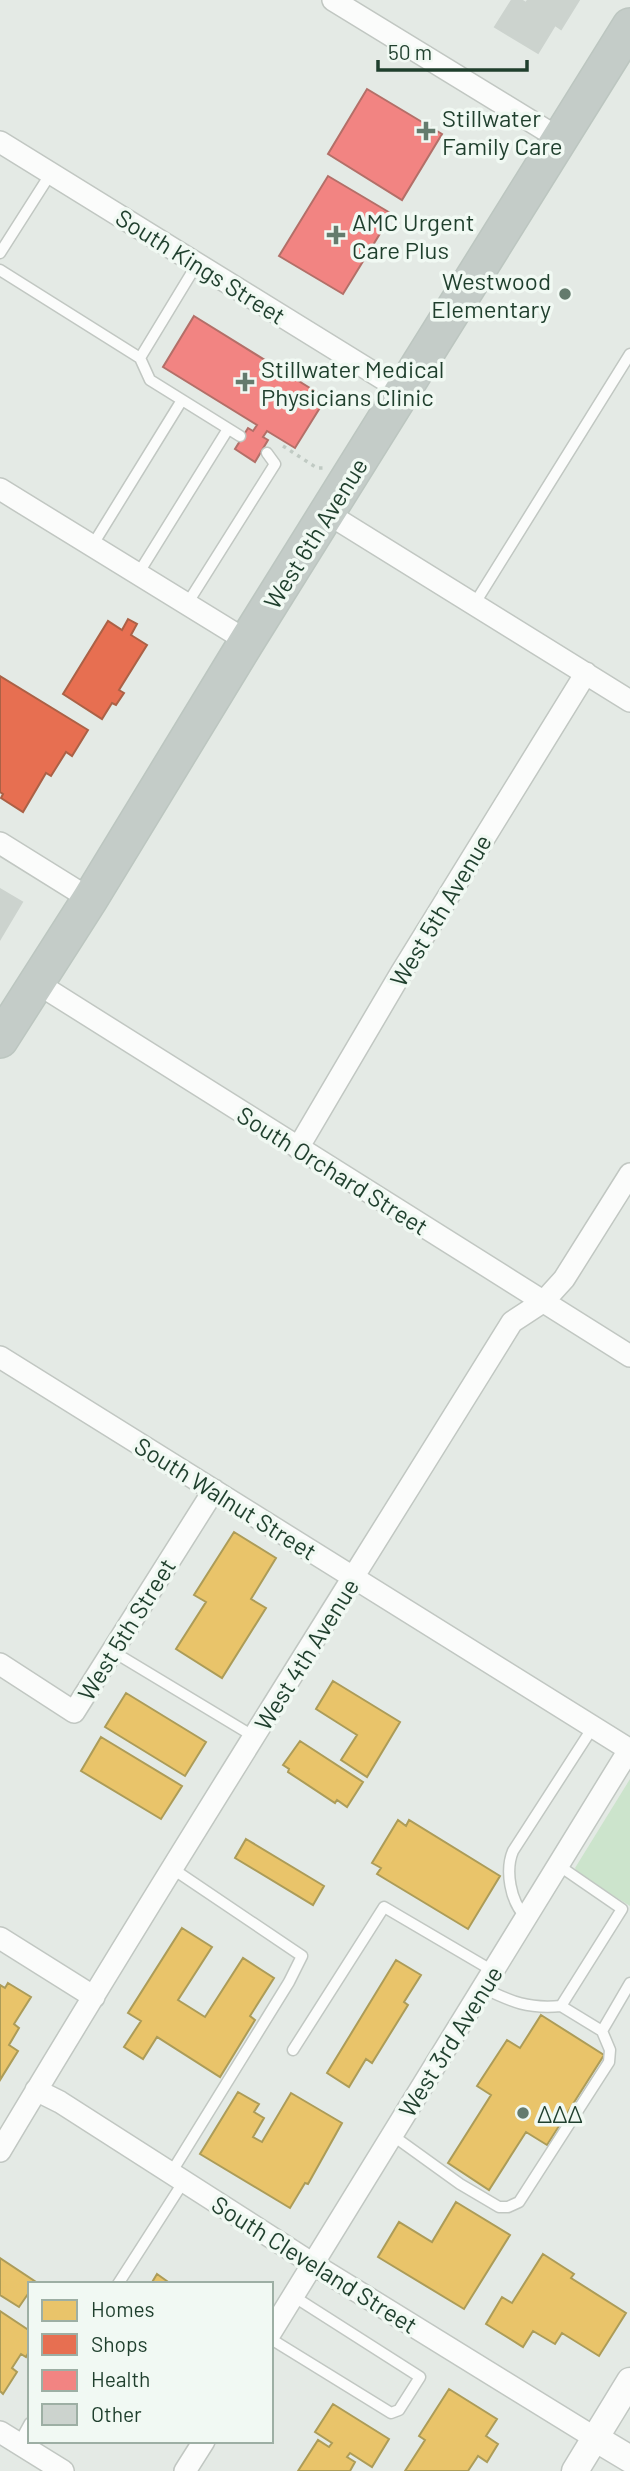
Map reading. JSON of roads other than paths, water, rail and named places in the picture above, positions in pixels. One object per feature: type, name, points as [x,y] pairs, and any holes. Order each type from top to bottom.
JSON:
[{"type":"highway","name":"West 6th Avenue","points":[[0,1040],[630,26]]},
{"type":"street","points":[[333,0],[561,138]]},
{"type":"street","name":"South Kings Street","points":[[0,142],[403,390]]},
{"type":"street","points":[[0,489],[247,642]]},
{"type":"street","points":[[327,513],[630,701]]},
{"type":"street","name":"West 5th Avenue","points":[[298,1148],[408,961],[586,673]]},
{"type":"street","points":[[0,843],[90,899]]},
{"type":"street","name":"South Orchard Street","points":[[37,984],[630,1356]]},
{"type":"street","name":"West 4th Avenue","points":[[0,2151],[253,1737],[512,1322],[544,1301],[564,1279],[630,1174]]},
{"type":"street","name":"South Walnut Street","points":[[0,1357],[630,1750]]},
{"type":"street","name":"West 5th Street","points":[[0,1664],[74,1712],[214,1490]]},
{"type":"street","name":"West 3rd Avenue","points":[[273,2329],[630,1750]]},
{"type":"street","points":[[0,1938],[94,1997]]},
{"type":"street","name":"South Cleveland Street","points":[[36,2090],[60,2102],[313,2264],[595,2438]]},
{"type":"street","points":[[575,2471],[630,2381]]},
{"type":"street","points":[[0,2431],[63,2471]]},
{"type":"street","points":[[595,2438],[630,2459]]},
{"type":"street","points":[[185,2471],[203,2443]]},
{"type":"lane","points":[[0,253],[51,173]]},
{"type":"lane","points":[[141,358],[197,264]]},
{"type":"lane","points":[[0,270],[141,358],[150,380],[240,436]]},
{"type":"lane","points":[[475,603],[630,354]]},
{"type":"lane","points":[[92,546],[183,400]]},
{"type":"lane","points":[[138,574],[229,429]]},
{"type":"lane","points":[[187,604],[275,464],[268,453]]},
{"type":"lane","points":[[112,1651],[253,1737]]},
{"type":"lane","points":[[526,1917],[519,1910],[513,1893],[508,1863],[513,1850],[593,1727]]},
{"type":"lane","points":[[558,1865],[626,1912],[561,2006]]},
{"type":"lane","points":[[119,2282],[302,1956],[173,1869]]},
{"type":"lane","points":[[293,2050],[384,1907],[488,1979],[511,2002],[527,2007],[561,2006],[602,2031],[610,2050],[609,2062],[519,2202],[508,2207],[499,2207],[460,2184],[392,2135]]},
{"type":"lane","points":[[602,2031],[630,1983]]},
{"type":"lane","points":[[273,2340],[391,2413],[399,2410],[420,2378],[293,2296]]},
{"type":"lane","points":[[19,2443],[28,2427]]},
{"type":"place","name":"Stillwater Family Care","points":[[426,131]]},
{"type":"place","name":"AMC Urgent Care Plus","points":[[336,235]]},
{"type":"place","name":"Westwood Elementary","points":[[565,294]]},
{"type":"place","name":"Stillwater Medical Physicians Clinic","points":[[245,382]]},
{"type":"place","name":"ΔΔΔ","points":[[523,2113]]}]
